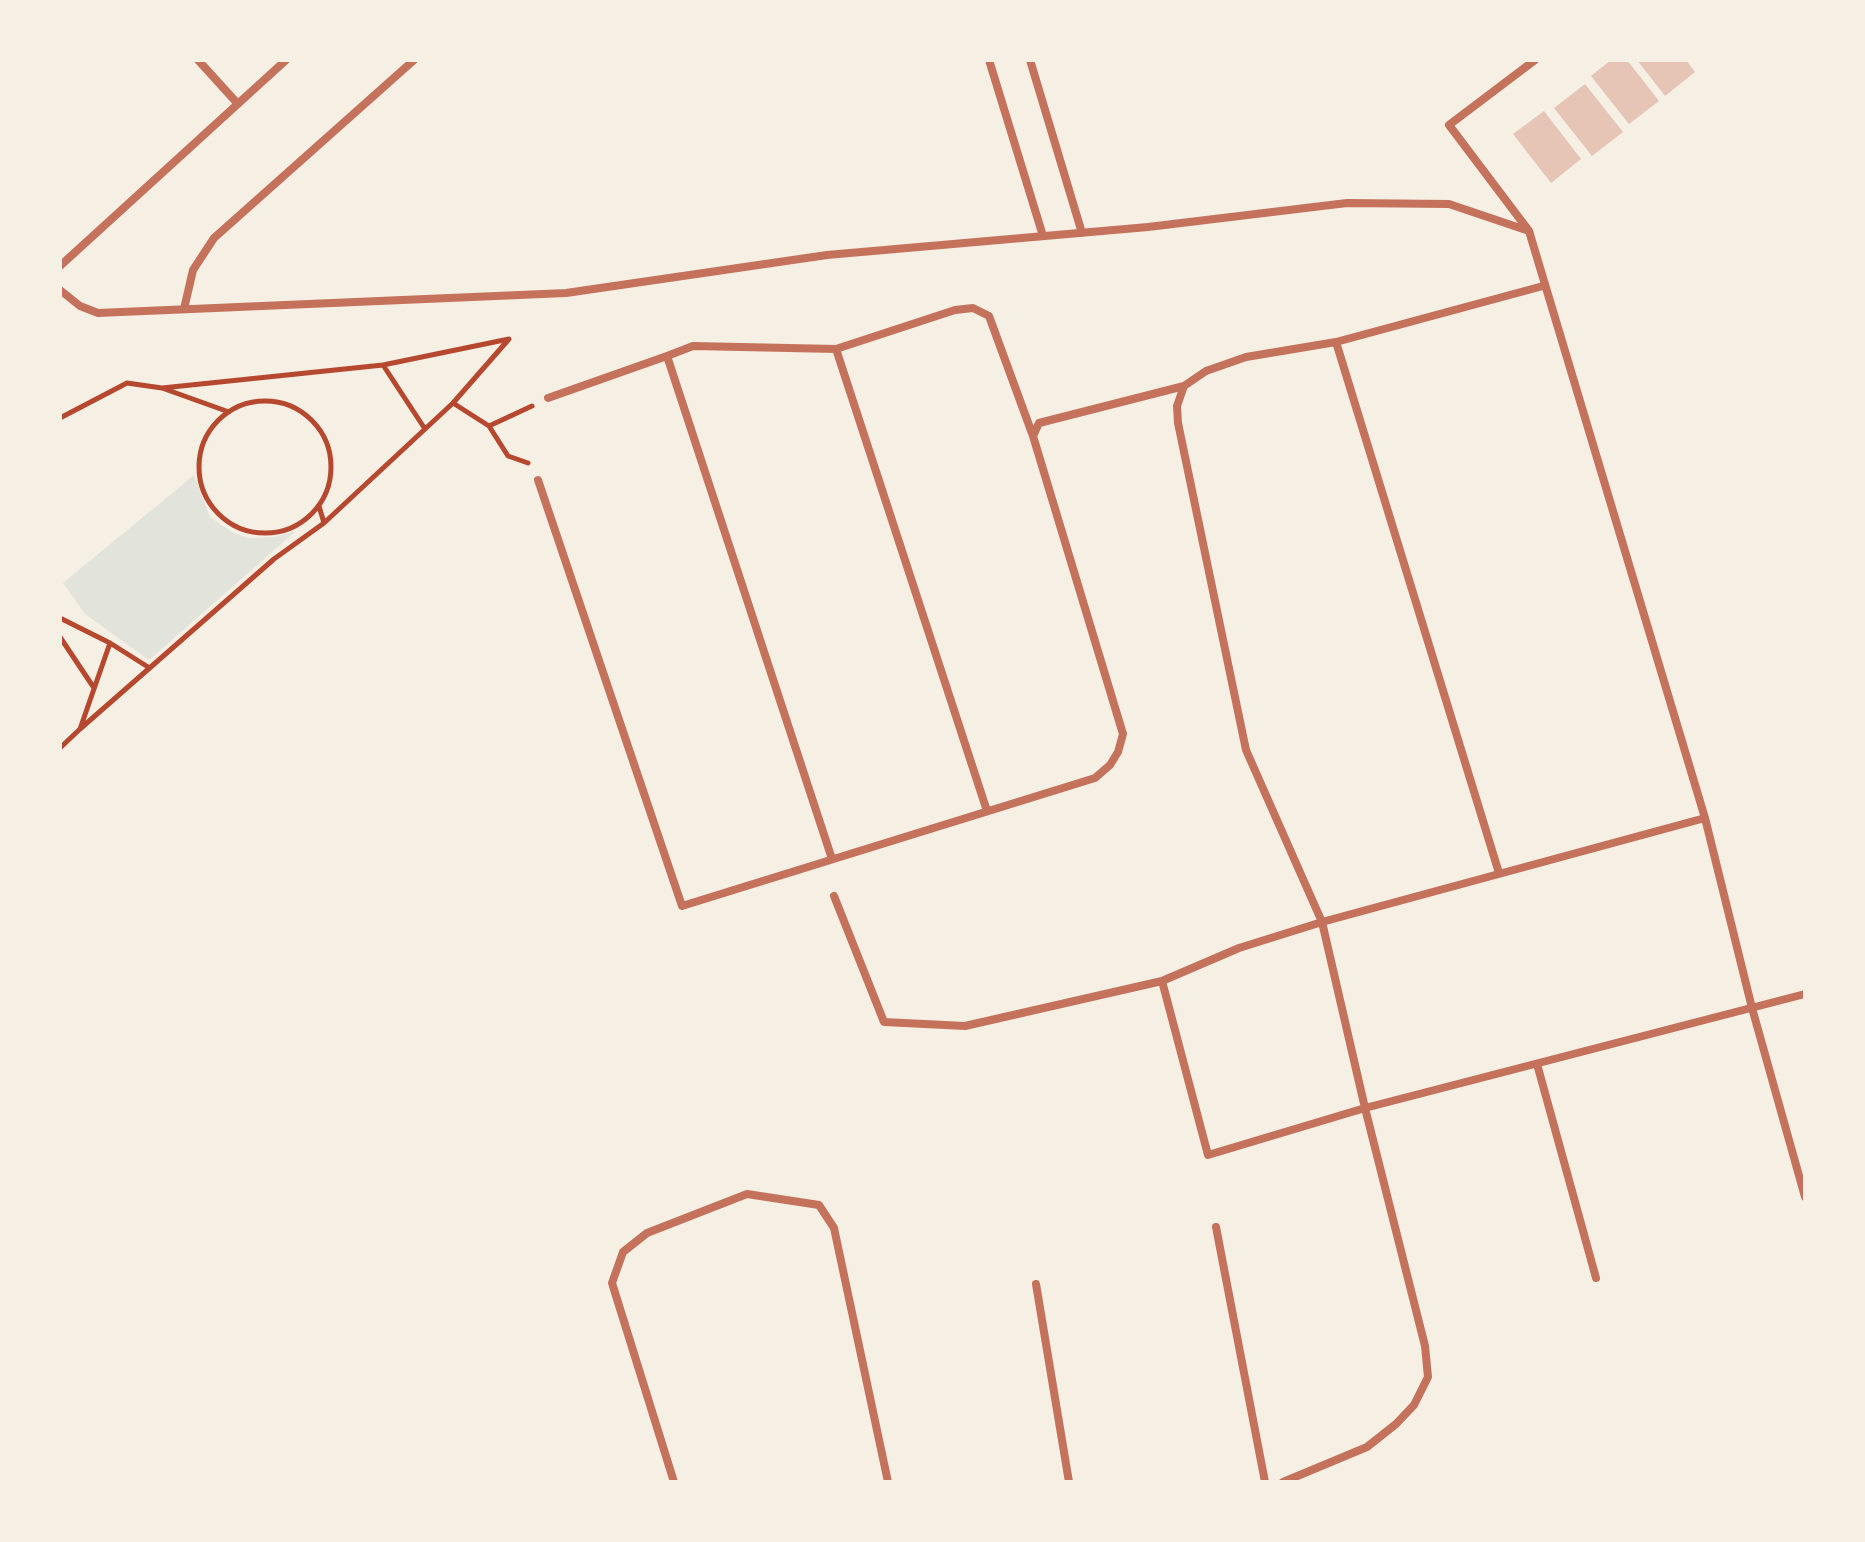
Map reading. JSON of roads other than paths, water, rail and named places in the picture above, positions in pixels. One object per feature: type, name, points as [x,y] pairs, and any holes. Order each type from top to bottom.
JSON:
[{"type":"street","points":[[198,60],[238,104]]},
{"type":"street","points":[[60,266],[286,60]]},
{"type":"street","points":[[184,309],[193,270],[214,238],[414,60]]},
{"type":"street","points":[[989,60],[1043,236]]},
{"type":"street","points":[[1030,60],[1082,233]]},
{"type":"street","points":[[1535,60],[1449,125],[1529,231],[1705,818],[1752,1008],[1805,1197]]},
{"type":"street","points":[[60,290],[80,306],[98,313],[566,293],[827,255],[1082,233],[1347,203],[1449,204],[1529,231]]},
{"type":"street","points":[[1033,436],[1039,423],[1184,386],[1206,371],[1246,357],[1336,342],[1543,286]]},
{"type":"street","points":[[538,480],[682,906],[1095,778],[1118,752],[1123,734],[1033,436],[989,316],[973,308],[955,310],[836,349],[702,346],[548,398]]},
{"type":"street","points":[[1336,342],[1499,873]]},
{"type":"street","points":[[836,349],[987,811]]},
{"type":"street","points":[[667,356],[832,859]]},
{"type":"street","points":[[1184,386],[1177,406],[1178,423],[1246,750],[1322,922],[1425,1346],[1428,1377],[1414,1405],[1367,1447],[1283,1482]]},
{"type":"street","points":[[834,896],[884,1022],[965,1026],[1162,981],[1239,948],[1322,922],[1705,818]]},
{"type":"street","points":[[1162,981],[1208,1155],[1365,1108],[1805,994]]},
{"type":"street","points":[[1537,1064],[1596,1278]]},
{"type":"street","points":[[674,1482],[612,1283],[623,1252],[647,1233],[747,1194],[819,1205],[834,1228],[888,1482]]},
{"type":"street","points":[[1216,1227],[1265,1482]]},
{"type":"street","points":[[1036,1284],[1069,1482]]}]
